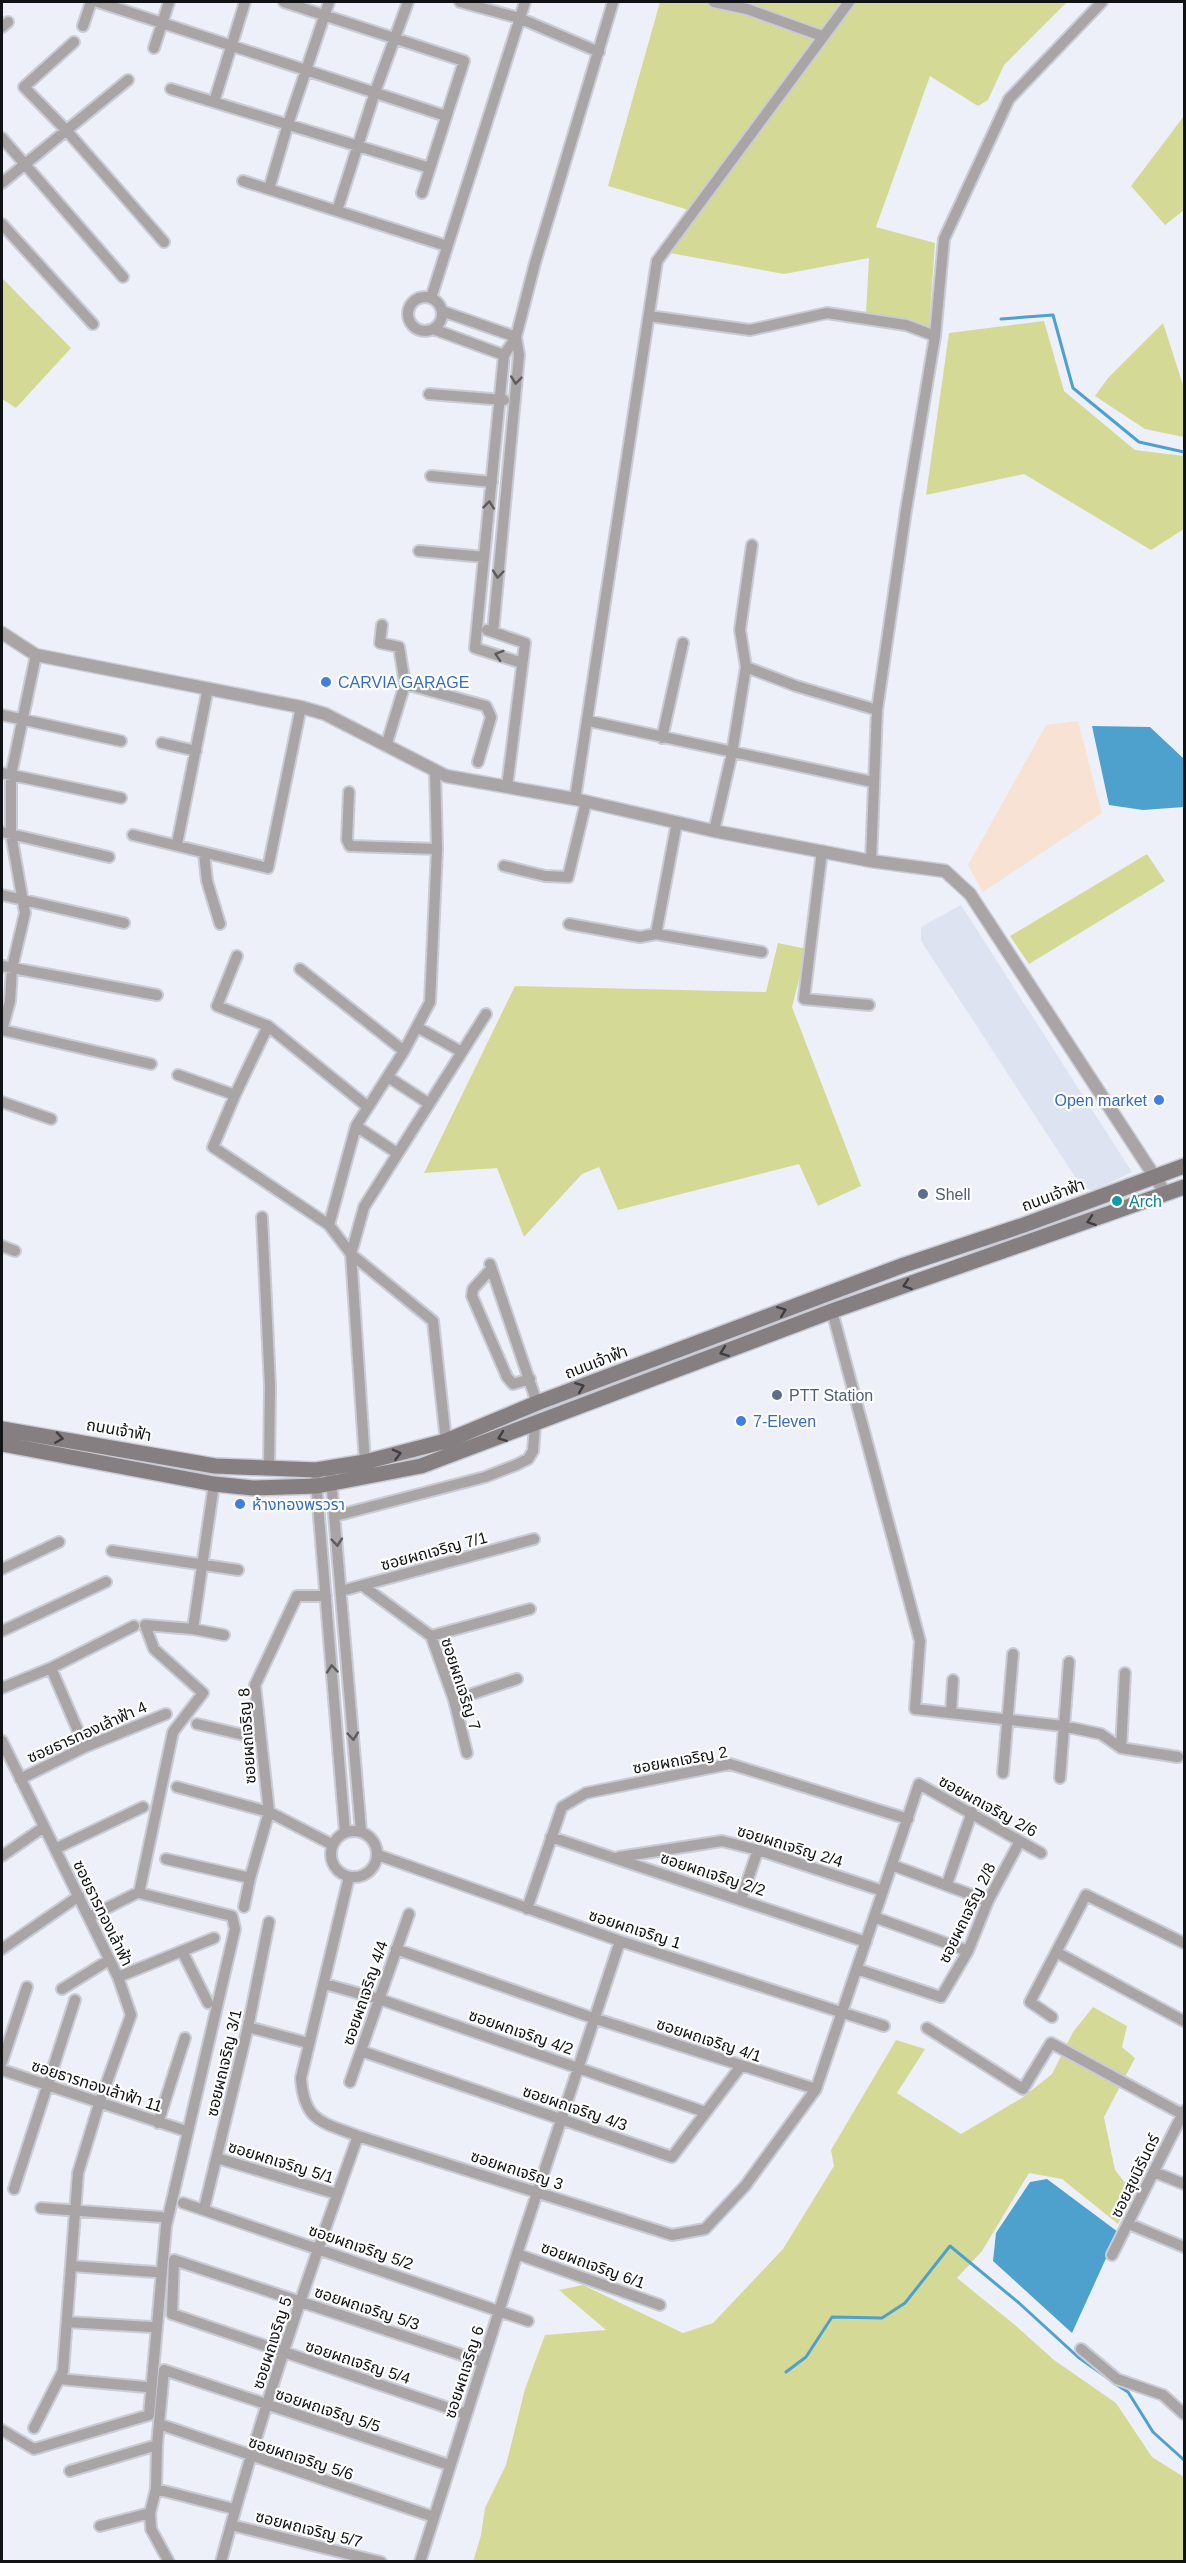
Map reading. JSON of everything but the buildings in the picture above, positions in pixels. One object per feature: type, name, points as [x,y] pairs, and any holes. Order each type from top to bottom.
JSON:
[{"type":"main road","name":"ถนนเจ้าฟ้า","points":[[2,1429],[215,1466],[323,1468],[365,1462],[446,1441],[537,1403],[904,1265],[1024,1225],[1185,1166]]},
{"type":"main road","points":[[2,1444],[214,1484],[253,1488],[324,1485],[421,1466],[535,1425],[832,1311],[1185,1187]]},
{"type":"street","points":[[83,26],[91,2]]},
{"type":"street","points":[[98,2],[447,116]]},
{"type":"street","points":[[154,48],[169,2]]},
{"type":"street","points":[[214,102],[245,2]]},
{"type":"street","points":[[284,2],[464,61],[422,193]]},
{"type":"street","points":[[268,189],[329,2]]},
{"type":"street","points":[[337,211],[375,92],[408,2]]},
{"type":"street","points":[[460,2],[519,18],[599,51]]},
{"type":"street","points":[[431,298],[525,2]]},
{"type":"street","points":[[522,663],[475,648],[504,355],[516,337],[535,263],[613,2]]},
{"type":"street","points":[[714,2],[747,9],[822,36]]},
{"type":"street","points":[[504,866],[545,876],[568,877],[581,801],[589,721],[657,261],[849,2]]},
{"type":"street","points":[[872,861],[873,782],[878,710],[906,510],[935,336],[944,239],[1009,99],[1102,2]]},
{"type":"street","points":[[74,42],[24,87],[66,130],[164,243]]},
{"type":"street","points":[[2,183],[128,80]]},
{"type":"street","points":[[171,89],[430,168]]},
{"type":"street","points":[[2,138],[123,277]]},
{"type":"street","points":[[243,181],[447,246]]},
{"type":"street","points":[[2,224],[93,324]]},
{"type":"street","points":[[433,329],[440,322],[442,311],[437,302],[431,298],[422,297],[413,302],[408,317],[417,329],[433,329],[504,355]]},
{"type":"street","points":[[442,311],[516,337]]},
{"type":"street","points":[[649,316],[750,330],[827,313],[906,325],[935,336]]},
{"type":"street","points":[[493,632],[519,355],[516,337]]},
{"type":"street","points":[[429,394],[514,400]]},
{"type":"street","points":[[431,476],[492,482]]},
{"type":"street","points":[[714,831],[732,753],[747,667],[740,630],[752,545]]},
{"type":"street","points":[[419,551],[484,557]]},
{"type":"street","points":[[382,625],[380,643],[399,647],[405,684],[386,746]]},
{"type":"street","points":[[478,626],[525,643],[507,787]]},
{"type":"street","points":[[2,633],[36,655],[208,688],[325,714],[446,776],[581,801],[714,831],[872,861],[945,871],[970,894],[1166,1194]]},
{"type":"street","points":[[662,738],[683,643]]},
{"type":"street","points":[[36,655],[22,720],[6,774],[6,833],[25,913],[7,967],[10,1001],[2,1030],[151,1064]]},
{"type":"street","points":[[747,667],[795,686],[878,710]]},
{"type":"street","points":[[405,684],[486,706],[491,717],[478,762]]},
{"type":"street","points":[[177,844],[208,688]]},
{"type":"street","points":[[132,835],[177,844],[204,853],[268,868],[301,707]]},
{"type":"street","points":[[2,715],[121,741]]},
{"type":"street","points":[[589,721],[873,782]]},
{"type":"street","points":[[162,743],[196,751]]},
{"type":"street","points":[[329,1225],[356,1126],[404,1051],[430,1002],[437,849],[435,771]]},
{"type":"street","points":[[6,774],[122,798]]},
{"type":"street","points":[[349,792],[347,840],[350,846],[437,849]]},
{"type":"street","points":[[656,934],[677,822]]},
{"type":"street","points":[[6,833],[109,856]]},
{"type":"street","points":[[822,851],[804,999],[869,1005]]},
{"type":"street","points":[[204,853],[207,881],[220,924]]},
{"type":"street","points":[[2,895],[124,922]]},
{"type":"street","points":[[569,924],[640,937],[656,934],[762,952]]},
{"type":"street","points":[[237,956],[217,1006],[267,1026],[368,1107]]},
{"type":"street","points":[[7,967],[157,995]]},
{"type":"street","points":[[300,969],[404,1051]]},
{"type":"street","points":[[365,1462],[351,1254],[364,1207],[486,1014]]},
{"type":"street","points":[[267,1026],[213,1147],[329,1225],[351,1254],[433,1321],[446,1441]]},
{"type":"street","points":[[417,1027],[462,1052]]},
{"type":"street","points":[[178,1075],[235,1095]]},
{"type":"street","points":[[388,1077],[428,1103]]},
{"type":"street","points":[[2,1102],[51,1119]]},
{"type":"street","points":[[356,1126],[398,1153]]},
{"type":"street","points":[[262,1217],[270,1386],[268,1468]]},
{"type":"street","points":[[2,1246],[15,1251]]},
{"type":"street","points":[[530,1379],[513,1384],[507,1377],[472,1296],[473,1289],[491,1267],[530,1379],[537,1403]]},
{"type":"street","points":[[832,1311],[920,1641],[915,1709],[1063,1726],[1101,1734],[1121,1748],[1178,1757]]},
{"type":"street","points":[[335,1516],[485,1477],[516,1465],[528,1459],[533,1451],[535,1425]]},
{"type":"street","points":[[323,1468],[326,1596],[345,1832]]},
{"type":"street","points":[[193,1629],[214,1484]]},
{"type":"street","points":[[324,1485],[335,1516],[361,1831]]},
{"type":"street","name":"ซอยผถเจริญ 7/1","points":[[341,1591],[534,1539]]},
{"type":"street","points":[[2,1569],[59,1542]]},
{"type":"street","points":[[112,1551],[238,1570]]},
{"type":"street","points":[[2,1631],[106,1582]]},
{"type":"street","name":"ซอยผถเจริญ 7","points":[[363,1586],[431,1636],[454,1700],[467,1753]]},
{"type":"street","name":"ซอยผถเจริญ 8","points":[[244,1907],[268,1812],[255,1685],[297,1596],[326,1596]]},
{"type":"street","points":[[431,1636],[530,1609]]},
{"type":"street","points":[[2,2430],[34,2449],[149,2415],[166,2226],[236,1929],[232,1916],[139,1893],[173,1732],[203,1693],[154,1650],[145,1625],[193,1629],[224,1635]]},
{"type":"street","points":[[2,1688],[51,1668],[134,1626]]},
{"type":"street","points":[[1004,1773],[1013,1654]]},
{"type":"street","points":[[1060,1778],[1069,1662]]},
{"type":"street","points":[[51,1668],[85,1747]]},
{"type":"street","points":[[1121,1748],[1125,1673]]},
{"type":"street","points":[[454,1700],[517,1680]]},
{"type":"street","points":[[951,1712],[953,1680]]},
{"type":"street","name":"ซอยธารทองเล้าฟ้า 4","points":[[20,1779],[85,1747],[166,1714]]},
{"type":"street","points":[[197,1724],[261,1739]]},
{"type":"street","name":"ซอยธารทองเล้าฟ้า","points":[[2,1741],[118,1977],[131,2015],[99,2104]]},
{"type":"street","name":"ซอยผถเจริญ 2","points":[[527,1909],[562,1807],[586,1793],[730,1764],[908,1819]]},
{"type":"street","name":"ซอยผถเจริญ 2/6","points":[[908,1819],[919,1784],[1041,1853]]},
{"type":"street","points":[[177,1787],[268,1812],[333,1845]]},
{"type":"street","points":[[55,1849],[144,1807]]},
{"type":"street","points":[[947,1884],[972,1812]]},
{"type":"street","points":[[842,2013],[908,1819]]},
{"type":"street","points":[[2,1856],[44,1827]]},
{"type":"street","points":[[361,1831],[372,1838],[378,1855],[372,1870],[358,1877],[349,1877],[336,1868],[332,1861],[333,1845],[345,1832],[361,1831]]},
{"type":"street","name":"ซอยผถเจริญ 2/2","points":[[551,1837],[866,1942]]},
{"type":"street","name":"ซอยผถเจริญ 2/4","points":[[616,1858],[722,1841],[758,1850],[883,1891]]},
{"type":"street","name":"ซอยผถเจริญ 2/8","points":[[857,1969],[941,1998],[968,1950],[988,1901],[1020,1841]]},
{"type":"street","points":[[741,1899],[758,1850]]},
{"type":"street","name":"ซอยผถเจริญ 1","points":[[378,1855],[620,1941],[884,2026]]},
{"type":"street","points":[[166,1859],[250,1878]]},
{"type":"street","points":[[892,1865],[988,1901]]},
{"type":"street","name":"ซอยผถเจริญ 3","points":[[349,1877],[301,2078],[302,2100],[317,2120],[358,2136],[672,2235],[705,2229],[745,2186],[816,2090],[842,2013]]},
{"type":"street","points":[[89,1917],[135,1894]]},
{"type":"street","points":[[1052,2017],[1030,2002],[1086,1895],[1185,1943]]},
{"type":"street","points":[[2,1949],[79,1896]]},
{"type":"street","name":"ซอยผถเจริญ 4/4","points":[[350,2082],[408,1914]]},
{"type":"street","points":[[874,1917],[968,1950]]},
{"type":"street","name":"ซอยผถเจริญ 3/1","points":[[204,2209],[248,2027],[269,1922]]},
{"type":"street","points":[[118,1977],[214,1938]]},
{"type":"street","points":[[537,2193],[620,1941]]},
{"type":"street","name":"ซอยผถเจริญ 4/1","points":[[396,1949],[593,2018],[816,2090]]},
{"type":"street","points":[[182,1951],[208,2003]]},
{"type":"street","points":[[1056,1952],[1185,2021]]},
{"type":"street","points":[[62,1989],[109,1960]]},
{"type":"street","name":"ซอยผถเจริญ 4/2","points":[[325,1984],[379,1999],[705,2112]]},
{"type":"street","points":[[2,2062],[27,1986]]},
{"type":"street","points":[[14,2190],[75,2000]]},
{"type":"street","points":[[248,2027],[308,2043]]},
{"type":"street","points":[[927,2028],[1023,2089],[1051,2043],[1184,2114]]},
{"type":"street","points":[[158,2123],[185,2038]]},
{"type":"street","name":"ซอยผถเจริญ 4/3","points":[[361,2051],[672,2157],[741,2066]]},
{"type":"street","name":"ซอยธารทองเล้าฟ้า 11","points":[[2,2070],[183,2130]]},
{"type":"street","points":[[33,2428],[63,2371],[78,2173],[99,2104]]},
{"type":"street","name":"ซอยสุขนิรันดร์","points":[[1112,2255],[1184,2114]]},
{"type":"street","name":"ซอยผถเงริญ 5","points":[[221,2562],[234,2510],[284,2353],[358,2136]]},
{"type":"street","name":"ซอยผถเจริญ 5/1","points":[[217,2158],[337,2194]]},
{"type":"street","points":[[1154,2172],[1185,2184]]},
{"type":"street","name":"ซอยผถเจริญ 6","points":[[420,2562],[537,2193]]},
{"type":"street","name":"ซอยผถเจริญ 5/2","points":[[183,2203],[528,2321]]},
{"type":"street","points":[[41,2208],[161,2217]]},
{"type":"street","points":[[1129,2224],[1185,2247]]},
{"type":"street","name":"ซอยผถเจริญ 6/1","points":[[517,2253],[660,2305]]},
{"type":"street","name":"ซอยผถเจริญ 5/3","points":[[172,2314],[174,2260],[483,2362]]},
{"type":"street","points":[[71,2266],[156,2272]]},
{"type":"street","name":"ซอยผถเจริญ 5/4","points":[[172,2314],[466,2414]]},
{"type":"street","points":[[67,2322],[151,2327]]},
{"type":"street","points":[[1081,2349],[1117,2379],[1162,2395],[1185,2414]]},
{"type":"street","name":"ซอยผถเจริญ 5/5","points":[[159,2424],[164,2370],[449,2465]]},
{"type":"street","points":[[58,2379],[146,2387]]},
{"type":"street","points":[[159,2424],[156,2489],[150,2513],[151,2529],[169,2562]]},
{"type":"street","name":"ซอยผถเจริญ 5/6","points":[[159,2424],[434,2517]]},
{"type":"street","points":[[70,2471],[157,2445]]},
{"type":"street","name":"ซอยผถเจริญ 5/7","points":[[156,2489],[234,2510]]},
{"type":"street","points":[[100,2526],[150,2513]]},
{"type":"street","name":"ซอยผถเจริญ 5/7","points":[[231,2525],[381,2562]]},
{"type":"shaded area","points":[[1078,721],[1102,813],[983,892],[968,865],[1046,725]]},
{"type":"shaded area","points":[[961,905],[1132,1172],[1093,1191],[1081,1186],[921,941],[921,927]]},
{"type":"green space","points":[[660,2],[1067,2],[1004,65],[988,100],[978,106],[930,76],[876,227],[935,243],[929,328],[866,314],[869,258],[784,274],[670,253],[699,213],[608,186]]},
{"type":"green space","points":[[1184,116],[1184,210],[1165,225],[1131,186]]},
{"type":"green space","points":[[2,278],[71,348],[16,408],[2,399]]},
{"type":"green space","points":[[1044,321],[1064,391],[1135,450],[1184,456],[1184,529],[1151,550],[1024,474],[926,495],[949,333]]},
{"type":"green space","points":[[1163,323],[1184,388],[1184,437],[1145,429],[1095,396],[1108,378]]},
{"type":"green space","points":[[1147,854],[1165,881],[1029,964],[1010,936]]},
{"type":"green space","points":[[778,943],[807,949],[792,1007],[861,1186],[818,1206],[799,1164],[618,1210],[599,1167],[582,1174],[524,1237],[497,1168],[424,1173],[515,986],[766,992]]},
{"type":"green space","points":[[1093,2007],[1127,2026],[1122,2047],[1135,2058],[1104,2117],[1115,2170],[1134,2194],[1118,2224],[1062,2179],[1029,2173],[982,2251],[957,2278],[1054,2360],[1116,2403],[1152,2457],[1184,2477],[1184,2561],[473,2562],[481,2535],[485,2508],[506,2465],[525,2389],[545,2335],[606,2330],[559,2290],[583,2285],[683,2333],[713,2323],[783,2249],[834,2166],[831,2150],[896,2040],[925,2049],[897,2093],[961,2134],[1022,2098],[1052,2074],[1073,2032]]},
{"type":"water","points":[[1092,726],[1150,727],[1184,759],[1184,807],[1143,810],[1109,805]]},
{"type":"water","points":[[1047,2179],[1118,2232],[1072,2333],[993,2261],[996,2233],[1030,2182]]},
{"type":"waterway","points":[[1001,319],[1053,315],[1073,388],[1139,442],[1184,452]]},
{"type":"waterway","points":[[786,2372],[806,2357],[832,2317],[882,2318],[905,2303],[950,2246],[1019,2303],[1078,2357],[1109,2379]]},
{"type":"waterway","points":[[1114,2383],[1128,2392],[1153,2432],[1184,2460]]},
{"type":"place","name":"CARVIA GARAGE","points":[[326,682]]},
{"type":"place","name":"Open market","points":[[1159,1100]]},
{"type":"place","name":"Shell","points":[[923,1194]]},
{"type":"place","name":"Arch","points":[[1117,1201]]},
{"type":"place","name":"PTT Station","points":[[777,1395]]},
{"type":"place","name":"7-Eleven","points":[[741,1421]]},
{"type":"place","name":"ห้างทองพรวรา","points":[[240,1504]]}]
